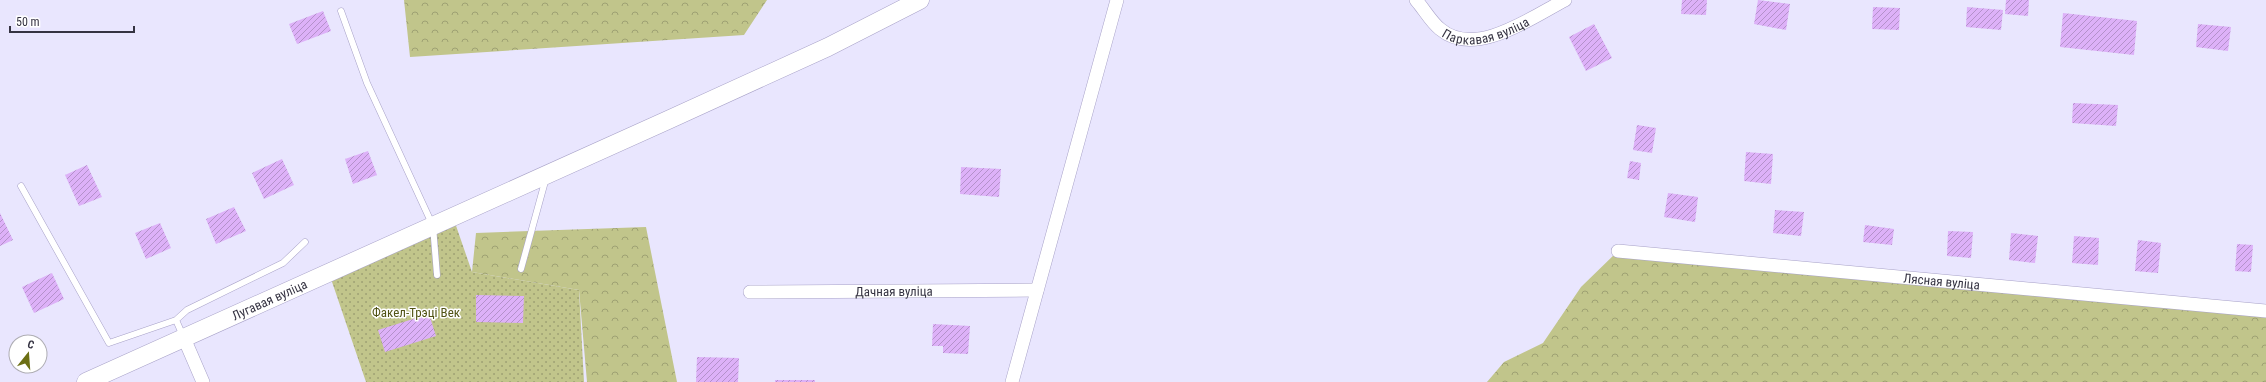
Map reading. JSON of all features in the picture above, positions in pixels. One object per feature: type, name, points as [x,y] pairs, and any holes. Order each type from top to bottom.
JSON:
[{"type":"street","name":"Лугавая вуліца","points":[[86,382],[828,47],[920,0]]},
{"type":"street","points":[[1012,382],[1117,0]]},
{"type":"street","name":"Паркавая вуліца","points":[[1416,0],[1440,30],[1458,38],[1474,40],[1491,37],[1565,0]]},
{"type":"street","name":"Лясная вуліца","points":[[1618,251],[2266,311]]},
{"type":"street","name":"Дачная вуліца","points":[[750,292],[1037,290]]},
{"type":"street","points":[[184,338],[203,382]]},
{"type":"lane","points":[[341,11],[367,82],[433,226],[437,275]]},
{"type":"lane","points":[[522,269],[547,175]]},
{"type":"lane","points":[[21,186],[110,343],[176,320],[186,310],[283,263],[305,242]]},
{"type":"lane","points":[[176,320],[184,338]]},
{"type":"green space","points":[[404,0],[767,0],[744,35],[410,57]]},
{"type":"green space","name":"Факел-Трэці Век","points":[[453,217],[472,272],[579,290],[584,382],[366,382],[329,273]]},
{"type":"green space","points":[[646,227],[677,382],[587,382],[579,290],[472,272],[476,233]]},
{"type":"green space","points":[[1618,251],[2266,311],[2266,382],[1487,382],[1504,362],[1543,343],[1581,287]]},
{"type":"building","points":[[1682,0],[1707,0],[1706,15],[1681,14]]},
{"type":"building","points":[[1758,0],[1790,4],[1786,30],[1754,24]]},
{"type":"building","points":[[2006,0],[2029,0],[2028,16],[2005,14]]},
{"type":"building","points":[[1873,7],[1900,8],[1899,30],[1872,29]]},
{"type":"building","points":[[1967,7],[2003,10],[2001,30],[1966,27]]},
{"type":"building","points":[[323,11],[331,31],[297,44],[289,24]]},
{"type":"building","points":[[2063,13],[2137,21],[2134,55],[2060,47]]},
{"type":"building","points":[[1594,24],[1612,58],[1586,71],[1569,37]]},
{"type":"building","points":[[2198,24],[2231,27],[2228,51],[2196,47]]},
{"type":"building","points":[[2073,103],[2118,105],[2116,126],[2072,123]]},
{"type":"building","points":[[1637,125],[1656,128],[1652,153],[1633,150]]},
{"type":"building","points":[[368,151],[377,175],[353,184],[345,159]]},
{"type":"building","points":[[1746,152],[1773,154],[1771,184],[1744,181]]},
{"type":"building","points":[[282,159],[294,185],[264,199],[252,173]]},
{"type":"building","points":[[1630,161],[1641,163],[1639,180],[1627,178]]},
{"type":"building","points":[[87,165],[102,197],[79,206],[65,175]]},
{"type":"building","points":[[961,167],[1001,169],[999,197],[960,194]]},
{"type":"building","points":[[1668,193],[1698,197],[1695,222],[1664,217]]},
{"type":"building","points":[[234,207],[246,231],[216,244],[206,219]]},
{"type":"building","points":[[1775,210],[1804,212],[1801,236],[1773,233]]},
{"type":"building","points":[[0,213],[13,240],[0,246]]},
{"type":"building","points":[[160,223],[171,248],[146,259],[135,233]]},
{"type":"building","points":[[1865,225],[1894,229],[1892,245],[1863,242]]},
{"type":"building","points":[[1948,231],[1973,232],[1971,258],[1947,256]]},
{"type":"building","points":[[2011,233],[2038,236],[2035,263],[2009,260]]},
{"type":"building","points":[[2074,236],[2099,238],[2098,265],[2072,263]]},
{"type":"building","points":[[2138,240],[2161,243],[2158,273],[2135,271]]},
{"type":"building","points":[[2237,244],[2253,245],[2251,272],[2235,271]]},
{"type":"building","points":[[52,273],[64,299],[34,313],[22,287]]},
{"type":"building","points":[[476,295],[524,296],[523,323],[476,322]]},
{"type":"building","points":[[429,314],[436,336],[385,352],[378,330]]},
{"type":"building","points":[[933,324],[970,326],[968,354],[943,353],[943,346],[932,346]]},
{"type":"building","points":[[697,357],[739,358],[738,382],[696,382]]},
{"type":"building","points":[[775,380],[815,380],[815,382],[775,382]]}]
